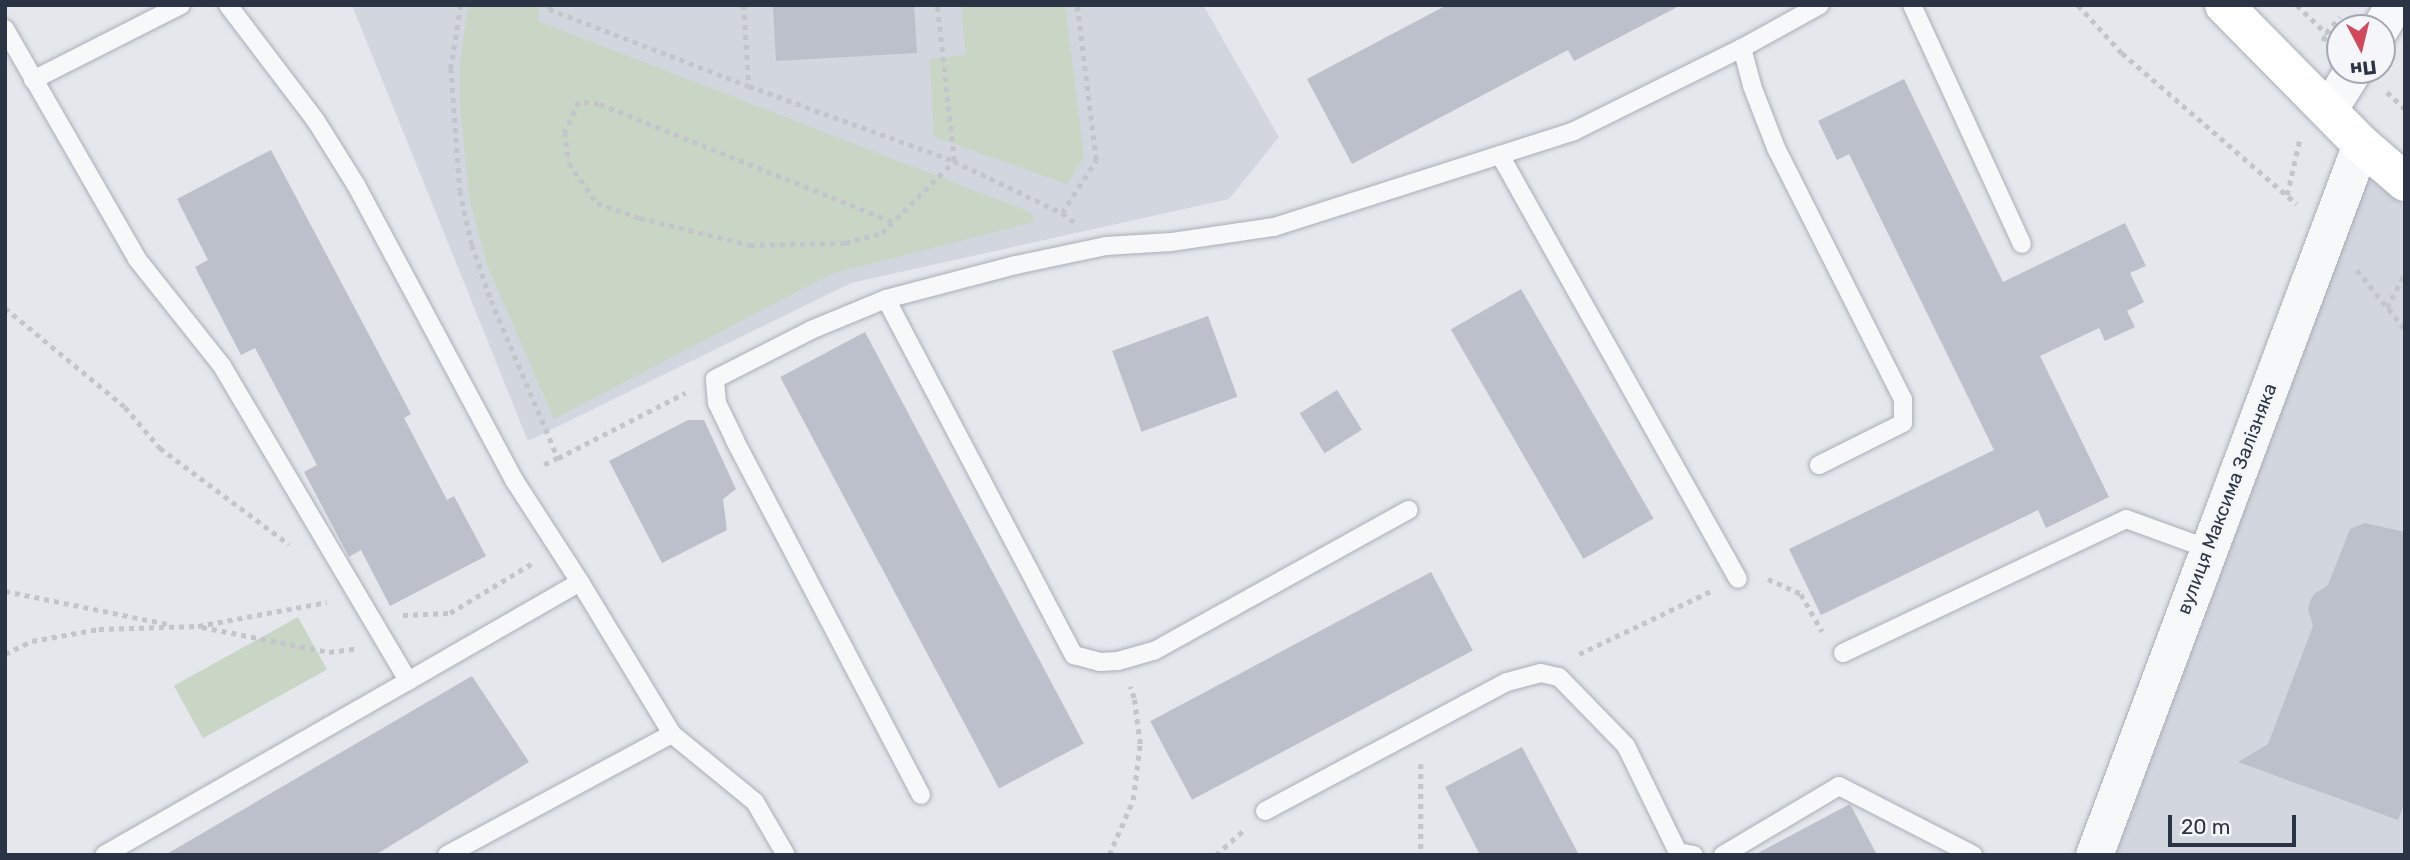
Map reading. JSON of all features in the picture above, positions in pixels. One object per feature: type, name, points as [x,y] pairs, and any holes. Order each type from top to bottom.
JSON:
[{"type":"main road","points":[[2224,5],[2361,144],[2405,182]]},
{"type":"street","points":[[2328,110],[2344,84]]},
{"type":"street","name":"вулиця Максима Залізняка","points":[[2094,855],[2361,144]]},
{"type":"lane","points":[[33,80],[181,5]]},
{"type":"lane","points":[[228,5],[316,121],[356,185],[514,480],[580,582],[672,734],[755,802],[786,855]]},
{"type":"lane","points":[[921,795],[735,440],[717,402],[715,379],[811,330],[886,299],[1016,265],[1106,246],[1171,242],[1274,227],[1574,131],[1742,48],[1820,5]]},
{"type":"lane","points":[[1912,5],[2022,244]]},
{"type":"lane","points":[[5,29],[137,258],[222,366],[406,678]]},
{"type":"lane","points":[[1742,48],[1752,86],[1776,148],[1903,399],[1903,423],[1819,464]]},
{"type":"lane","points":[[1500,155],[1738,579]]},
{"type":"lane","points":[[886,299],[1074,655],[1100,662],[1118,661],[1154,651],[1408,510]]},
{"type":"lane","points":[[1843,653],[2126,519],[2209,549]]},
{"type":"lane","points":[[104,855],[406,678],[580,582]]},
{"type":"lane","points":[[1265,811],[1507,682],[1541,673],[1559,677],[1626,746],[1678,852],[1695,855]]},
{"type":"lane","points":[[447,855],[672,734]]},
{"type":"lane","points":[[1723,855],[1839,786],[1972,855]]},
{"type":"path","points":[[461,5],[451,68],[460,191],[472,245],[491,300],[558,458]]},
{"type":"path","points":[[550,5],[550,9],[749,86],[954,161],[1062,213],[1106,246]]},
{"type":"path","points":[[744,5],[749,86]]},
{"type":"path","points":[[937,5],[954,161]]},
{"type":"path","points":[[1062,213],[1097,160],[1077,5]]},
{"type":"path","points":[[2078,5],[2122,53],[2304,210],[2405,329]]},
{"type":"path","points":[[2297,5],[2326,33]]},
{"type":"path","points":[[892,222],[599,104],[579,102],[572,110],[565,132],[569,163],[597,203],[640,218],[750,245],[845,243],[882,233],[954,161]]},
{"type":"path","points":[[2387,308],[2405,273]]},
{"type":"path","points":[[5,308],[125,407],[160,448],[294,547]]},
{"type":"path","points":[[514,480],[715,379]]},
{"type":"path","points":[[198,626],[303,605],[339,601],[406,616],[450,613],[540,559],[550,536]]},
{"type":"path","points":[[1541,673],[1738,579],[1763,576],[1801,594],[1817,626],[1843,653]]},
{"type":"path","points":[[5,591],[181,626]]},
{"type":"path","points":[[5,654],[32,640],[99,629],[198,626],[329,652],[361,649],[406,678]]},
{"type":"path","points":[[1109,855],[1133,800],[1140,744],[1134,698],[1118,661]]},
{"type":"path","points":[[1421,728],[1421,855]]},
{"type":"shaded area","points":[[352,5],[1203,5],[1279,137],[1229,199],[851,283],[528,441]]},
{"type":"shaded area","points":[[2369,176],[2405,207],[2405,855],[2115,855]]},
{"type":"green space","points":[[468,5],[539,5],[538,21],[1032,213],[1034,222],[831,274],[554,419],[488,267],[470,202],[460,107],[460,64]]},
{"type":"green space","points":[[961,5],[1065,5],[1084,157],[1067,184],[934,137],[930,59],[966,55]]},
{"type":"green space","points":[[298,617],[327,669],[203,738],[174,686]]},
{"type":"building","points":[[773,5],[914,5],[917,53],[776,61]]},
{"type":"building","points":[[1447,5],[1681,5],[1574,61],[1568,50],[1352,164],[1307,79]]},
{"type":"building","points":[[1904,79],[2003,282],[2125,223],[2146,266],[2130,273],[2144,302],[2127,311],[2135,327],[2105,341],[2099,328],[2040,356],[2109,497],[2046,528],[2038,510],[1821,615],[1789,549],[1994,450],[1849,154],[1837,160],[1818,121]]},
{"type":"building","points":[[271,150],[411,414],[404,418],[447,500],[454,496],[486,556],[390,606],[361,550],[349,557],[304,472],[317,465],[255,348],[241,355],[195,267],[208,260],[177,199]]},
{"type":"building","points":[[1521,289],[1654,518],[1583,559],[1451,330]]},
{"type":"building","points":[[1208,316],[1237,397],[1142,432],[1112,351]]},
{"type":"building","points":[[865,332],[1084,743],[999,789],[780,377]]},
{"type":"building","points":[[1337,390],[1362,430],[1325,453],[1300,413]]},
{"type":"building","points":[[688,420],[704,420],[736,489],[723,499],[727,530],[662,563],[609,461]]},
{"type":"building","points":[[2365,523],[2405,532],[2405,802],[2398,820],[2238,762],[2268,744],[2313,626],[2308,609],[2310,601],[2314,594],[2328,585],[2350,529]]},
{"type":"building","points":[[1431,572],[1473,651],[1192,800],[1150,721]]},
{"type":"building","points":[[472,676],[529,762],[375,855],[165,855]]},
{"type":"building","points":[[1522,747],[1579,855],[1480,855],[1445,787]]},
{"type":"building","points":[[1850,804],[1877,855],[1754,855]]}]
